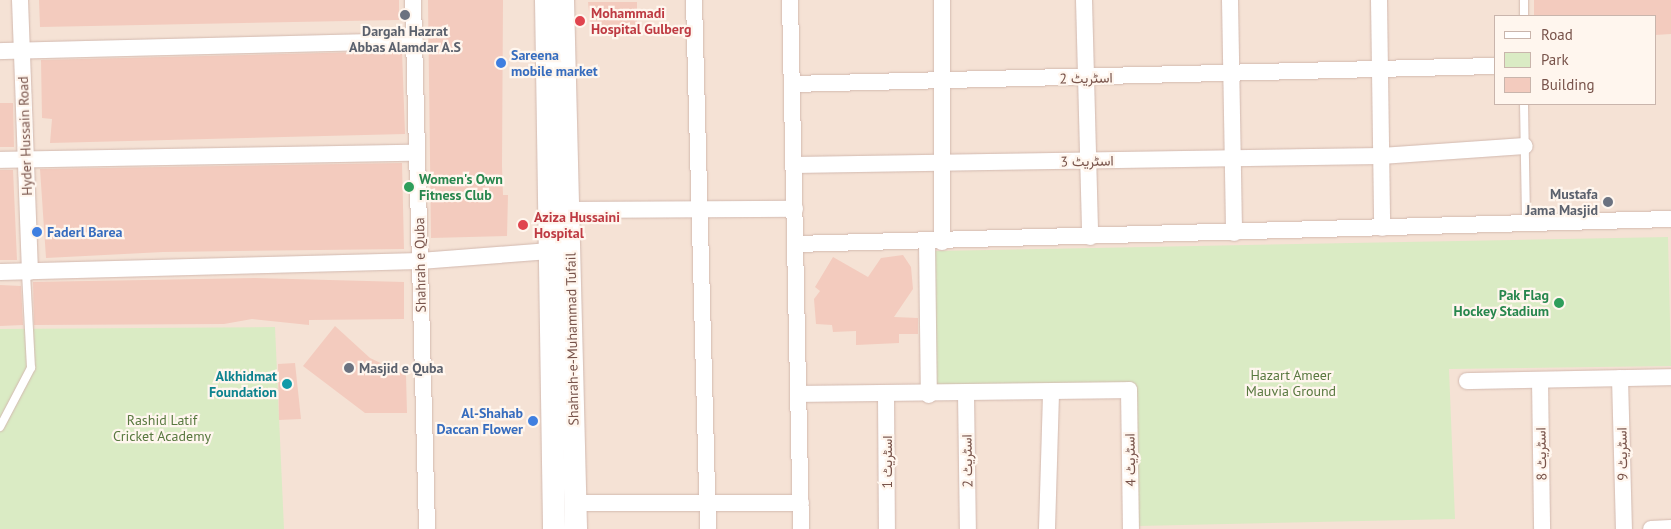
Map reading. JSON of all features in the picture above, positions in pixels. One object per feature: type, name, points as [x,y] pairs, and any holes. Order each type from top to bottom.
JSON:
[{"type":"main road","name":"Shahrah-e-Muhammad Tufail","points":[[546,0],[554,529]]},
{"type":"main road","name":"Shahrah-e-Muhammad Tufail","points":[[563,0],[570,210],[576,529]]},
{"type":"street","name":"Hyder Hussain Road","points":[[20,0],[28,272]]},
{"type":"street","name":"Shahrah e Quba","points":[[414,0],[427,529]]},
{"type":"street","points":[[694,0],[698,211],[708,529]]},
{"type":"street","points":[[790,0],[802,394],[801,529]]},
{"type":"street","points":[[929,395],[935,242],[941,163],[942,0]]},
{"type":"street","points":[[1084,0],[1090,237]]},
{"type":"street","points":[[1230,0],[1234,233]]},
{"type":"street","points":[[1379,0],[1382,228]]},
{"type":"street","points":[[0,51],[414,42]]},
{"type":"street","name":"اسٹریٹ 2","points":[[792,84],[1086,78],[1494,66]]},
{"type":"street","name":"اسٹریٹ 3","points":[[794,165],[1381,156],[1525,146]]},
{"type":"street","points":[[0,160],[417,153]]},
{"type":"street","points":[[570,210],[698,211],[795,209]]},
{"type":"street","points":[[796,244],[935,242],[1671,219]]},
{"type":"street","points":[[0,272],[420,261],[550,251]]},
{"type":"street","points":[[1467,381],[1671,377]]},
{"type":"street","name":"اسٹریٹ 9","points":[[1620,378],[1624,529]]},
{"type":"street","name":"اسٹریٹ 8","points":[[1540,380],[1542,529]]},
{"type":"street","name":"اسٹریٹ 4","points":[[1051,394],[1129,390],[1130,529]]},
{"type":"street","points":[[802,394],[886,396],[1051,394],[1047,529]]},
{"type":"street","name":"اسٹریٹ 2","points":[[966,394],[968,529]]},
{"type":"street","name":"اسٹریٹ 1","points":[[886,396],[887,529]]},
{"type":"street","points":[[576,503],[800,503]]},
{"type":"street","points":[[1651,529],[1671,528]]},
{"type":"lane","points":[[1524,0],[1524,15]]},
{"type":"lane","points":[[1524,105],[1526,224]]},
{"type":"lane","points":[[0,426],[31,368],[28,272]]},
{"type":"shaded area","points":[[0,0],[1671,0],[1671,529],[0,529]]},
{"type":"green space","name":"Hazart Ameer Mauvia Ground","points":[[1668,237],[1671,366],[1449,369],[1455,519],[1137,526],[1132,384],[935,386],[933,251]]},
{"type":"green space","name":"Rashid Latif Cricket Academy","points":[[275,327],[284,529],[0,529],[0,329]]},
{"type":"building","points":[[39,0],[399,0],[399,20],[40,27]]},
{"type":"building","points":[[428,0],[503,0],[502,166],[503,195],[508,195],[507,236],[431,238]]},
{"type":"building","points":[[1534,0],[1671,0],[1671,34],[1656,35],[1656,15],[1534,15]]},
{"type":"building","name":"Mohammadi Hospital Gulberg","points":[[588,2],[637,2],[637,29],[591,29]]},
{"type":"building","points":[[402,51],[405,134],[50,143],[52,119],[42,118],[41,60]]},
{"type":"building","points":[[0,103],[13,103],[14,147],[0,147]]},
{"type":"building","points":[[402,163],[404,249],[163,252],[46,258],[40,169]]},
{"type":"building","points":[[0,170],[13,170],[17,260],[0,260]]},
{"type":"building","points":[[903,255],[911,267],[913,289],[894,317],[918,318],[918,334],[899,334],[899,343],[856,345],[856,331],[833,332],[832,325],[816,324],[814,299],[820,291],[815,287],[833,257],[868,277],[881,258]]},
{"type":"building","points":[[255,278],[404,282],[404,319],[309,320],[309,325],[252,319],[224,324],[34,325],[33,282]]},
{"type":"building","points":[[0,285],[21,286],[23,325],[0,326]]},
{"type":"building","name":"Masjid e Quba","points":[[335,326],[370,358],[406,375],[407,413],[365,413],[303,366]]},
{"type":"building","name":"Alkhidmat Foundation","points":[[295,363],[301,419],[279,420],[278,364]]},
{"type":"place","name":"Dargah Hazrat Abbas Alamdar A.S","points":[[405,15]]},
{"type":"place","name":"Mohammadi Hospital Gulberg","points":[[580,21]]},
{"type":"place","name":"Sareena mobile market","points":[[501,63]]},
{"type":"place","name":"Women's Own Fitness Club","points":[[409,187]]},
{"type":"place","name":"Mustafa Jama Masjid","points":[[1608,202]]},
{"type":"place","name":"Aziza Hussaini Hospital","points":[[523,225]]},
{"type":"place","name":"Faderl Barea","points":[[37,232]]},
{"type":"place","name":"Pak Flag Hockey Stadium","points":[[1559,303]]},
{"type":"place","name":"Masjid e Quba","points":[[349,368]]},
{"type":"place","name":"Alkhidmat Foundation","points":[[287,384]]},
{"type":"place","name":"Al-Shahab Daccan Flower","points":[[533,421]]}]
